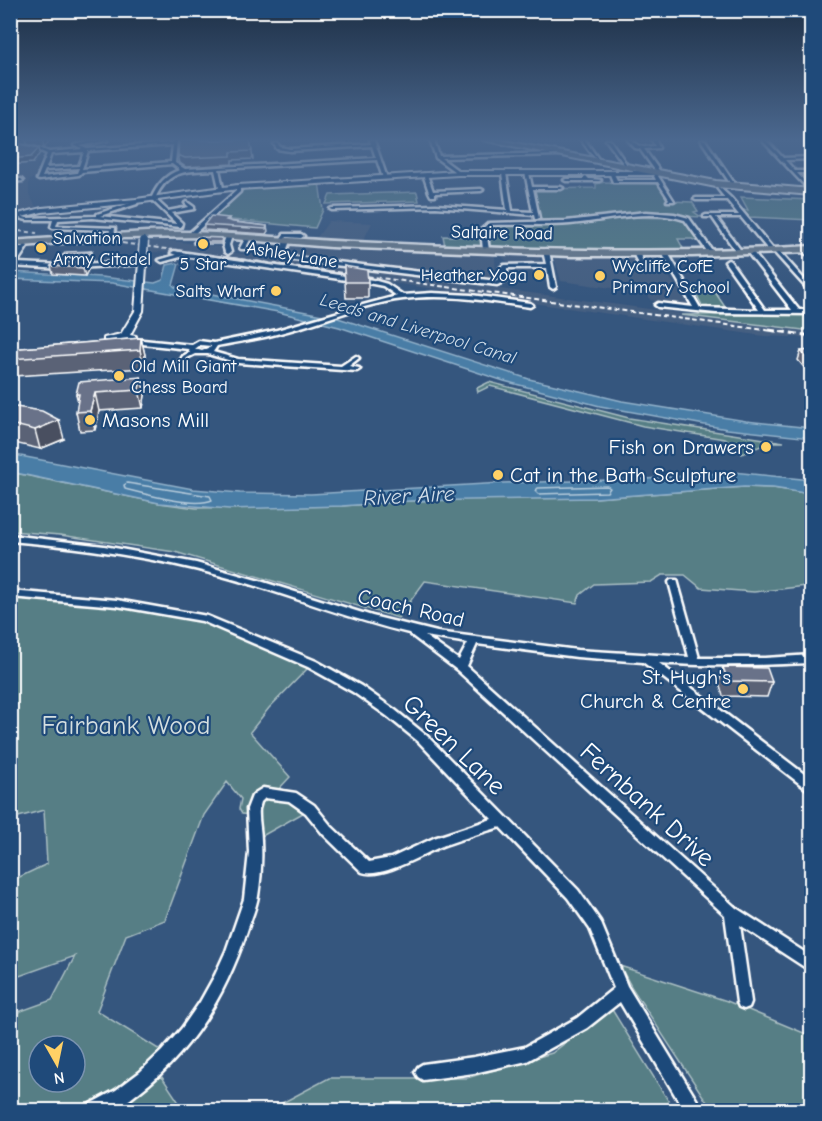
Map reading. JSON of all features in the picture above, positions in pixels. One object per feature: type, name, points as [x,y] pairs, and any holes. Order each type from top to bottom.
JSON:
[{"type":"main road","name":"Saltaire Road","points":[[10,242],[66,239],[112,233],[145,238],[176,230],[191,234],[284,241],[486,250],[711,253],[808,249]]},
{"type":"street","points":[[153,199],[156,192]]},
{"type":"street","points":[[13,217],[42,210],[136,201],[194,192]]},
{"type":"street","points":[[191,234],[228,203],[237,192]]},
{"type":"street","points":[[431,192],[436,206]]},
{"type":"street","points":[[507,192],[510,212]]},
{"type":"street","points":[[531,192],[538,223]]},
{"type":"street","points":[[668,192],[672,200],[669,200]]},
{"type":"street","points":[[723,192],[812,292]]},
{"type":"street","points":[[13,217],[27,219],[93,217],[176,230],[180,224],[153,199]]},
{"type":"street","points":[[696,199],[729,199]]},
{"type":"street","points":[[93,217],[136,201]]},
{"type":"street","points":[[169,212],[192,208],[187,203]]},
{"type":"street","points":[[332,209],[436,206],[536,214]]},
{"type":"street","points":[[486,250],[483,230],[489,224],[576,223],[636,215],[674,216],[689,221],[711,253]]},
{"type":"street","points":[[706,216],[742,216]]},
{"type":"street","points":[[56,218],[52,227],[112,233]]},
{"type":"street","points":[[714,218],[739,252]]},
{"type":"street","points":[[50,239],[57,228]]},
{"type":"street","points":[[301,236],[286,235],[282,254],[286,257],[496,283],[504,281],[504,267],[506,266],[550,266]]},
{"type":"street","points":[[228,252],[226,244],[229,236]]},
{"type":"street","points":[[129,338],[139,311],[142,252],[145,238]]},
{"type":"street","points":[[243,248],[248,238]]},
{"type":"street","points":[[10,249],[24,248],[12,264]]},
{"type":"street","points":[[808,249],[812,258]]},
{"type":"street","points":[[546,251],[554,287]]},
{"type":"street","points":[[750,252],[797,312]]},
{"type":"street","name":"Ashley Lane","points":[[174,253],[373,282],[385,285],[402,297]]},
{"type":"street","points":[[636,253],[643,267]]},
{"type":"street","points":[[665,253],[698,310]]},
{"type":"street","points":[[162,260],[184,254]]},
{"type":"street","points":[[728,262],[764,312]]},
{"type":"street","points":[[12,264],[59,267],[143,263]]},
{"type":"street","points":[[179,367],[185,357],[203,343],[213,345],[303,326],[336,314],[402,297],[432,295],[471,297],[531,305]]},
{"type":"street","points":[[658,305],[698,310],[812,312]]},
{"type":"street","points":[[102,345],[110,338],[129,338],[207,352],[238,361],[357,369]]},
{"type":"street","points":[[207,352],[214,348],[213,345]]},
{"type":"street","points":[[343,368],[356,358]]},
{"type":"street","name":"Coach Road","points":[[10,538],[93,546],[179,561],[259,583],[342,611],[412,631],[474,641],[646,659],[695,661],[812,659]]},
{"type":"street","points":[[674,582],[695,661]]},
{"type":"street","name":"Green Lane","points":[[10,594],[117,603],[204,618],[296,656],[357,689],[391,713],[423,739],[573,894],[595,925],[622,991],[693,1110]]},
{"type":"street","name":"Fernbank Drive","points":[[412,631],[461,667],[731,912],[812,965]]},
{"type":"street","points":[[461,667],[474,641]]},
{"type":"street","points":[[646,659],[812,787]]},
{"type":"street","points":[[96,1110],[118,1100],[157,1068],[208,1006],[234,955],[252,893],[255,840],[252,814],[256,799],[262,793],[292,796],[310,809],[327,831],[367,868],[393,863],[438,842],[501,821]]},
{"type":"street","points":[[731,912],[744,1002]]},
{"type":"street","points":[[423,1071],[474,1065],[527,1054],[582,1023],[622,991]]},
{"type":"shaded area","points":[[11,192],[29,192],[36,207],[11,215]]},
{"type":"shaded area","points":[[329,221],[372,223],[362,243],[315,240]]},
{"type":"shaded area","points":[[155,239],[222,247],[221,251],[811,331],[811,338],[764,336],[183,253],[150,252],[150,242]]},
{"type":"shaded area","points":[[288,245],[495,255],[496,282],[290,257],[285,255]]},
{"type":"shaded area","points":[[499,254],[538,255],[542,265],[511,265]]},
{"type":"shaded area","name":"Wycliffe CofE Primary School","points":[[553,254],[632,255],[638,272],[666,272],[689,306],[650,300],[648,293],[561,281]]},
{"type":"green space","points":[[241,192],[320,192],[323,210],[315,228],[211,218]]},
{"type":"green space","points":[[417,192],[419,201],[326,204],[330,195]]},
{"type":"green space","points":[[535,192],[664,192],[670,201],[692,202],[698,211],[694,212],[701,217],[635,214],[578,221],[541,220]]},
{"type":"green space","points":[[741,197],[811,200],[811,220],[749,217],[743,210],[748,210]]},
{"type":"green space","points":[[623,217],[677,218],[687,223],[699,242],[692,239],[678,239],[684,250],[490,247],[490,237],[495,237],[490,227],[498,224],[584,224]]},
{"type":"green space","points":[[443,236],[480,237],[481,246],[445,246]]},
{"type":"green space","points":[[692,286],[711,286],[725,307],[703,307]]},
{"type":"green space","points":[[811,314],[811,331],[681,315]]},
{"type":"green space","points":[[489,382],[629,418],[784,442],[770,442],[742,454],[740,446],[725,439],[643,426],[490,386],[478,392],[477,388]]},
{"type":"green space","points":[[10,472],[159,503],[196,508],[342,506],[473,499],[595,498],[744,487],[773,488],[811,494],[811,571],[808,572],[806,586],[754,592],[701,588],[685,575],[662,575],[651,582],[594,584],[580,595],[577,603],[425,581],[398,618],[175,552],[60,535],[11,531]]},
{"type":"green space","name":"Fairbank Wood","points":[[11,597],[108,605],[200,621],[308,668],[269,708],[250,732],[290,777],[276,792],[310,809],[255,840],[252,815],[242,814],[239,809],[241,799],[227,782],[204,815],[165,920],[126,935],[97,1011],[160,1050],[141,1083],[162,1077],[184,1110],[11,1110],[10,1015],[52,1000],[75,956],[11,979],[11,881],[47,864],[44,810],[11,819]]},
{"type":"green space","points":[[620,966],[727,1001],[811,1036],[811,1110],[712,1110]]},
{"type":"green space","points":[[611,1008],[674,1110],[269,1110],[329,1078],[467,1078],[552,1053]]},
{"type":"water","points":[[179,264],[173,285],[175,287],[338,318],[529,379],[622,401],[746,421],[811,428],[811,438],[727,429],[600,406],[504,381],[339,327],[278,312],[112,283],[11,279],[11,272],[101,277],[155,283],[163,280],[167,265]]},
{"type":"water","name":"River Aire","points":[[10,454],[193,489],[240,493],[311,494],[503,483],[646,479],[733,472],[811,480],[811,494],[773,488],[744,487],[595,498],[410,501],[342,506],[229,509],[159,503],[11,472]]},
{"type":"building","points":[[211,216],[229,218],[226,220],[233,222],[267,226],[266,229],[204,225]]},
{"type":"building","points":[[197,237],[222,238],[221,242],[193,242]]},
{"type":"building","points":[[92,251],[90,253],[63,255],[66,252]]},
{"type":"building","points":[[86,262],[83,268],[51,266],[54,263]]},
{"type":"building","points":[[344,266],[367,270],[368,282],[345,282]]},
{"type":"building","points":[[141,338],[140,350],[10,359],[10,349]]},
{"type":"building","points":[[812,350],[812,364],[801,351]]},
{"type":"building","points":[[141,377],[139,390],[95,393],[90,411],[76,412],[79,382]]},
{"type":"building","points":[[10,404],[42,411],[59,420],[35,430],[10,424]]},
{"type":"building","points":[[723,667],[767,668],[772,682],[728,681]]},
{"type":"railway","points":[[10,230],[37,233]]},
{"type":"railway","points":[[114,242],[780,332]]},
{"type":"railway","points":[[769,330],[812,336]]},
{"type":"place","name":"5 Star","points":[[203,244]]},
{"type":"place","name":"Salvation Army Citadel","points":[[41,248]]},
{"type":"place","name":"Heather Yoga","points":[[539,275]]},
{"type":"place","name":"Wycliffe CofE Primary School","points":[[600,276]]},
{"type":"place","name":"Salts Wharf","points":[[276,291]]},
{"type":"place","name":"Old Mill Giant Chess Board","points":[[119,376]]},
{"type":"place","name":"Masons Mill","points":[[90,420]]},
{"type":"place","name":"Fish on Drawers","points":[[766,447]]},
{"type":"place","name":"Cat in the Bath Sculpture","points":[[498,475]]},
{"type":"place","name":"St. Hugh's Church & Centre","points":[[743,689]]},
{"type":"water label","name":"Leeds and Liverpool Canal","points":[[418,329]]}]
